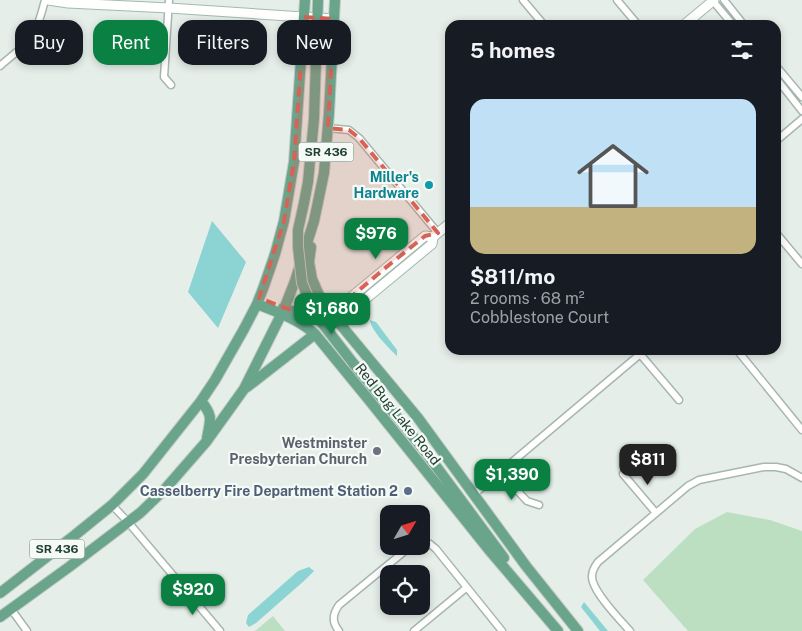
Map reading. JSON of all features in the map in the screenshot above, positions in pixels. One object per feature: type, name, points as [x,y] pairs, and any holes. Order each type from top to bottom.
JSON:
[{"type":"main road","name":"SR 436","points":[[0,592],[112,505],[143,474],[201,401],[232,350],[258,301],[276,254],[284,221],[292,171],[305,0]]},
{"type":"main road","points":[[318,0],[314,119],[308,182],[298,230],[302,283],[315,314],[442,473],[559,631]]},
{"type":"main road","name":"SR 436","points":[[0,617],[140,513],[165,490],[206,442],[244,389],[283,312],[314,221],[324,174],[335,0]]},
{"type":"main road","points":[[314,221],[309,262],[312,279],[319,295],[335,318]]},
{"type":"main road","name":"Red Bug Lake Road","points":[[258,301],[283,312],[315,334],[490,551],[559,631]]},
{"type":"main road","name":"Red Bug Lake Road","points":[[283,312],[309,317],[335,318],[418,418],[526,566],[578,631]]},
{"type":"main road","points":[[244,389],[315,334]]},
{"type":"main road","points":[[201,401],[209,411],[210,416],[206,442]]},
{"type":"street","points":[[0,66],[32,36],[40,22],[47,0],[68,3],[169,4],[334,19]]},
{"type":"street","points":[[523,0],[540,20]]},
{"type":"street","points":[[617,0],[634,20]]},
{"type":"street","points":[[690,20],[713,0],[729,20]]},
{"type":"street","points":[[724,0],[740,20]]},
{"type":"street","points":[[169,4],[164,77],[171,85]]},
{"type":"street","points":[[781,72],[802,97]]},
{"type":"street","points":[[781,84],[802,110]]},
{"type":"street","points":[[781,137],[802,119]]},
{"type":"street","points":[[328,128],[349,130],[359,138],[435,235]]},
{"type":"street","points":[[315,334],[344,310],[344,303],[425,236],[435,235],[445,227]]},
{"type":"street","points":[[781,239],[802,264]]},
{"type":"street","points":[[474,495],[639,355]]},
{"type":"street","points":[[645,355],[679,400]]},
{"type":"street","points":[[741,355],[802,430]]},
{"type":"street","points":[[630,631],[592,582],[592,575],[598,562],[688,486],[699,480],[764,467],[786,469],[802,478]]},
{"type":"street","points":[[501,473],[527,501],[539,504]]},
{"type":"street","points":[[623,474],[656,513]]},
{"type":"street","points":[[112,505],[220,631]]},
{"type":"street","points":[[430,544],[502,631]]},
{"type":"street","points":[[339,631],[333,616],[339,605],[400,555]]},
{"type":"street","points":[[414,631],[466,588]]},
{"type":"street","points":[[11,610],[24,630]]},
{"type":"highlighted area","points":[[304,17],[334,19],[328,128],[349,130],[359,138],[438,233],[425,236],[384,269],[344,303],[344,310],[335,318],[309,317],[259,298],[284,221],[294,162]]},
{"type":"green space","points":[[727,512],[770,520],[802,531],[802,631],[688,631],[643,580],[695,529]]},
{"type":"green space","points":[[273,616],[285,631],[255,631]]},
{"type":"water","points":[[212,221],[246,262],[218,328],[188,292]]},
{"type":"water","points":[[370,320],[376,322],[397,350],[397,356],[377,334]]},
{"type":"water","points":[[309,567],[314,571],[256,623],[249,627],[246,623],[248,615],[298,571]]},
{"type":"water","points":[[584,602],[608,631],[600,631],[581,607]]},
{"type":"place","name":"Miller's Hardware","points":[[429,185]]},
{"type":"place","name":"Westminster Presbyterian Church","points":[[377,451]]},
{"type":"place","name":"Casselberry Fire Department Station 2","points":[[408,491]]}]
